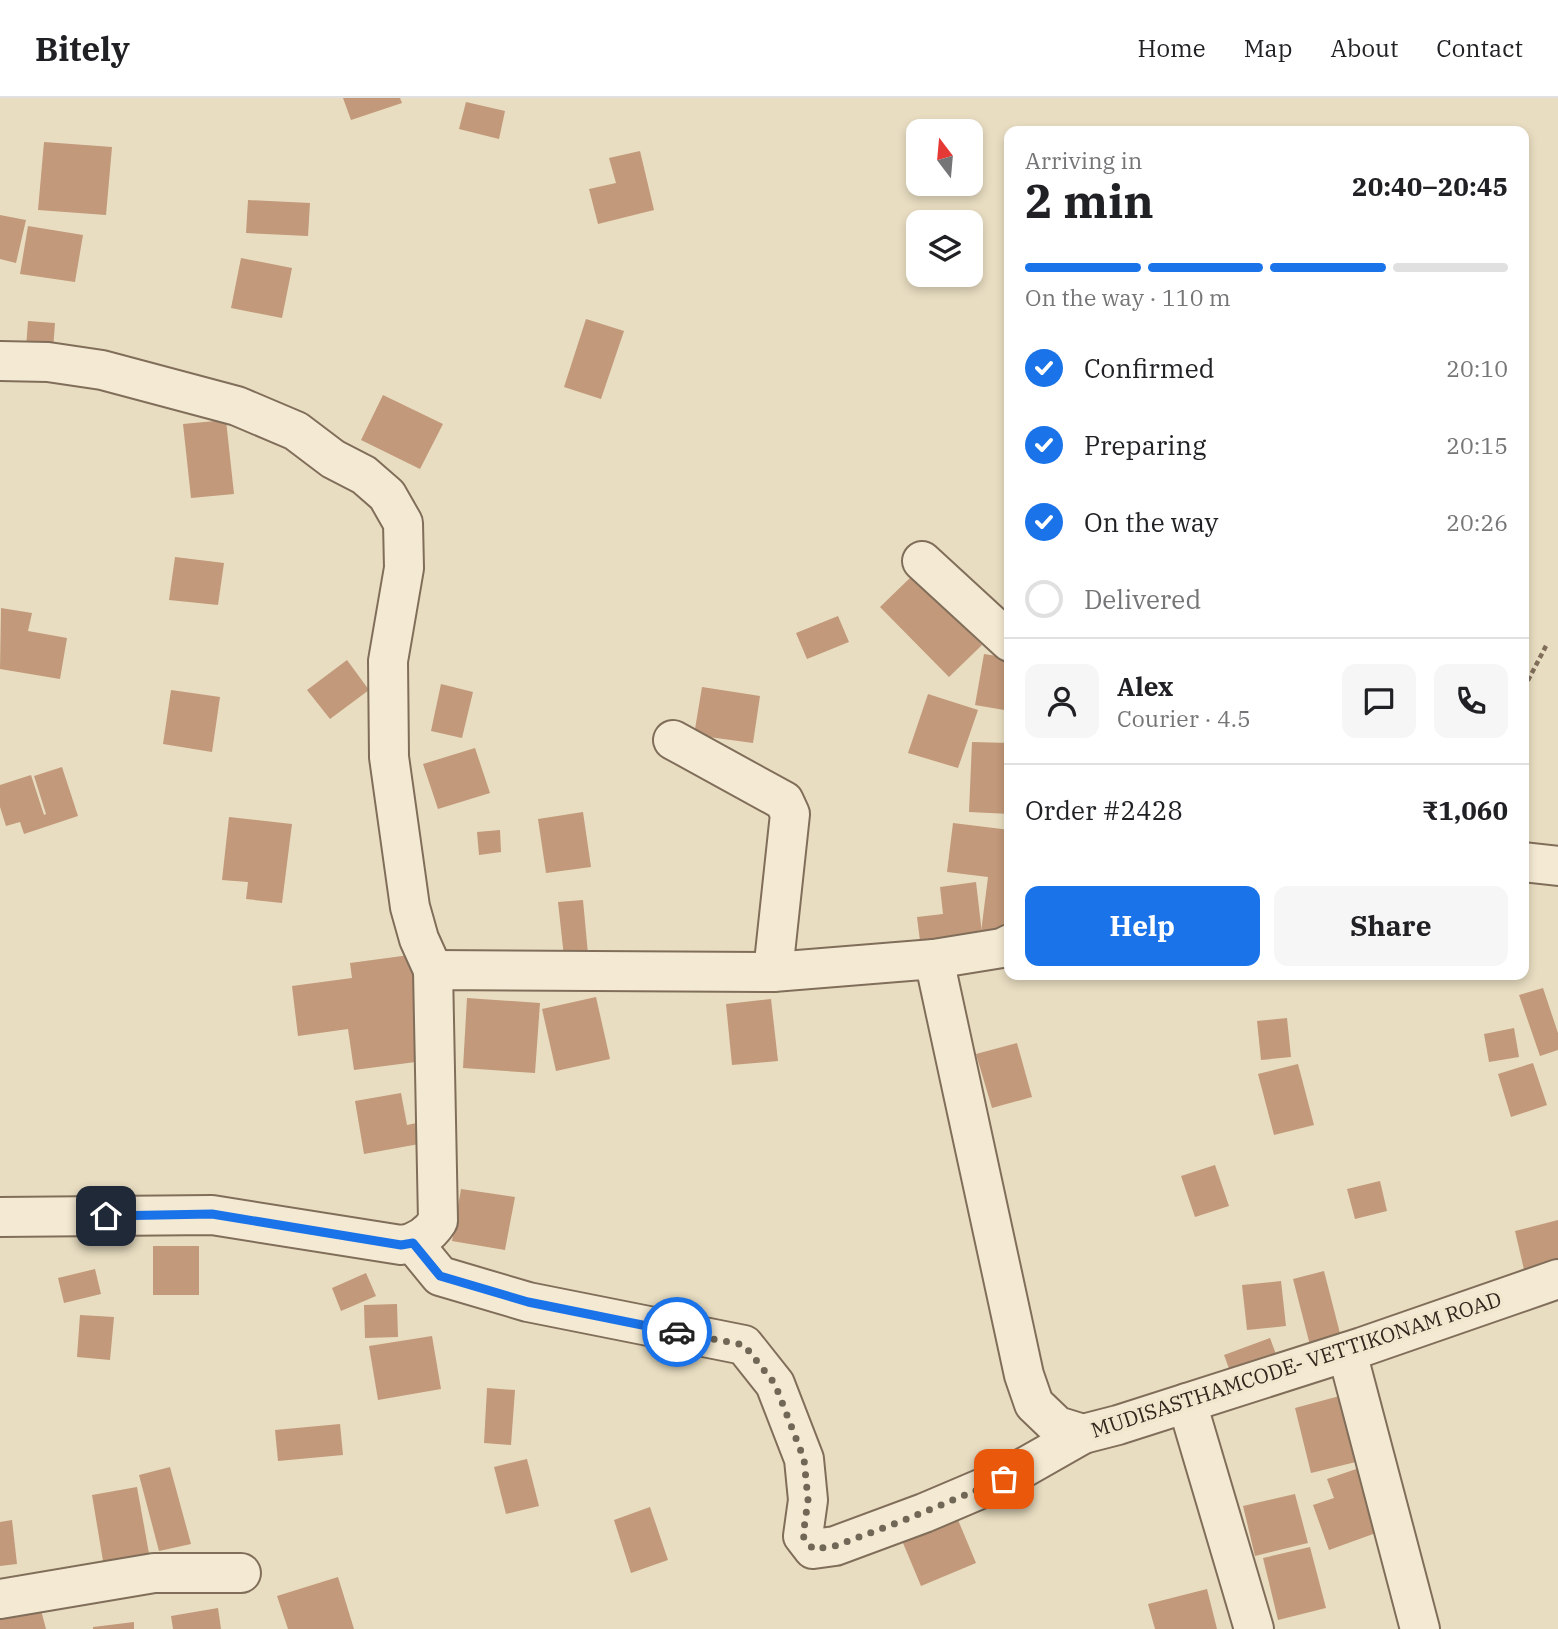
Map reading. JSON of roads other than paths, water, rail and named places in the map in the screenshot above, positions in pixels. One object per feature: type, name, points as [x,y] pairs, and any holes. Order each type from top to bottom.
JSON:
[{"type":"street","points":[[0,361],[48,362],[103,370],[237,406],[296,431],[334,459],[364,475],[387,495],[403,523],[404,568],[388,661],[389,757],[410,907],[419,939],[433,970],[438,1221],[432,1231],[413,1243],[401,1245],[212,1214],[0,1217]]},
{"type":"street","points":[[922,561],[1004,636]]},
{"type":"street","points":[[673,740],[784,801],[790,814],[773,972]]},
{"type":"street","points":[[1529,863],[1558,866]]},
{"type":"street","points":[[433,970],[773,972],[934,959],[1004,947]]},
{"type":"street","name":"MUDISASTHAMCODE- VETTIKONAM ROAD","points":[[934,959],[1024,1376],[1034,1404],[1057,1426],[1083,1434],[1118,1425],[1347,1352],[1558,1279]]},
{"type":"street","points":[[413,1243],[440,1276],[528,1302],[744,1345],[775,1384],[804,1459],[808,1500],[803,1536],[813,1549],[835,1546],[924,1513],[1004,1479],[1083,1434]]},
{"type":"street","points":[[1347,1352],[1420,1629]]},
{"type":"street","points":[[1186,1403],[1254,1629]]},
{"type":"street","points":[[0,1599],[154,1573],[241,1573]]}]
